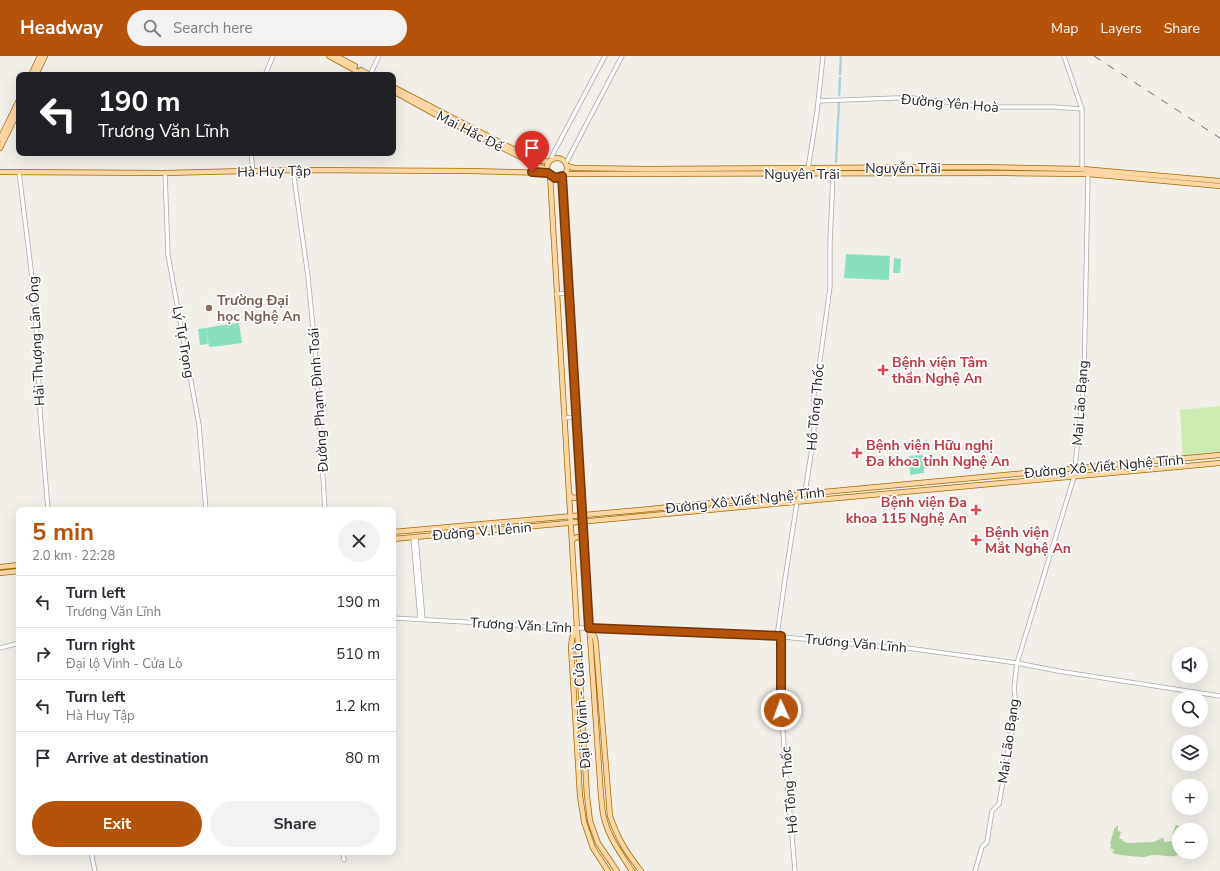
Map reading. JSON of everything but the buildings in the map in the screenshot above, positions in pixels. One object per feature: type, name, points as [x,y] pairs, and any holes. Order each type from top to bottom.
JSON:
[{"type":"main road","points":[[32,72],[40,56]]},
{"type":"main road","points":[[37,72],[45,56]]},
{"type":"main road","points":[[329,56],[358,72]]},
{"type":"main road","points":[[336,56],[365,72]]},
{"type":"main road","name":"Mai Hắc Đế","points":[[396,91],[534,159],[550,161]]},
{"type":"main road","name":"Mai Hắc Đế","points":[[396,91],[442,118],[548,173]]},
{"type":"main road","points":[[0,148],[16,107]]},
{"type":"main road","points":[[0,139],[5,134],[16,115]]},
{"type":"main road","points":[[566,164],[563,175],[555,178],[548,173],[550,161],[559,158],[566,164],[586,168],[647,172]]},
{"type":"main road","points":[[833,174],[834,168]]},
{"type":"main road","name":"Nguyễn Trãi","points":[[808,171],[834,168],[1082,169],[1220,181]]},
{"type":"main road","points":[[1082,169],[1088,174],[1220,186]]},
{"type":"main road","name":"Hà Huy Tập","points":[[0,172],[165,173],[293,170],[548,173]]},
{"type":"main road","name":"Nguyên Trãi","points":[[563,175],[710,171],[808,171],[833,174],[1005,172],[1088,174]]},
{"type":"main road","name":"Đại lộ Vinh - Cửa Lò","points":[[548,173],[587,796],[590,821],[598,843],[617,871]]},
{"type":"main road","name":"Đại lộ Vinh - Cửa Lò","points":[[563,175],[568,293],[583,542],[601,796],[604,817],[610,836],[632,871]]},
{"type":"main road","name":"Đường Xô Viết Nghệ Tĩnh","points":[[570,516],[1220,455]]},
{"type":"main road","points":[[1206,456],[1208,464]]},
{"type":"main road","name":"Đường Xô Viết Nghệ Tĩnh","points":[[570,523],[1074,477],[1220,462]]},
{"type":"main road","points":[[946,481],[946,488]]},
{"type":"main road","points":[[897,486],[897,492]]},
{"type":"main road","points":[[569,493],[570,497],[574,498],[578,497],[580,492]]},
{"type":"main road","name":"Đường V.I Lênin","points":[[396,532],[570,516]]},
{"type":"main road","name":"Đường V.I Lênin","points":[[396,539],[570,523]]},
{"type":"main road","points":[[423,530],[423,536]]},
{"type":"main road","points":[[572,542],[573,539],[577,537],[581,538],[583,542]]},
{"type":"main road","points":[[0,567],[16,565]]},
{"type":"main road","points":[[0,573],[16,571]]},
{"type":"main road","points":[[576,628],[571,647],[580,796],[584,822],[593,848],[608,871]]},
{"type":"main road","points":[[589,628],[594,635],[596,645],[610,816],[616,834],[624,848],[641,871]]},
{"type":"street","points":[[266,72],[273,56]]},
{"type":"street","points":[[371,72],[379,56]]},
{"type":"street","points":[[550,161],[605,56]]},
{"type":"street","points":[[566,164],[622,56]]},
{"type":"street","points":[[808,171],[823,56]]},
{"type":"street","points":[[1064,56],[1082,109],[1082,169]]},
{"type":"street","name":"Đường Yên Hoà","points":[[818,101],[895,98],[918,99],[986,107],[1055,107],[1082,109]]},
{"type":"street","points":[[252,156],[253,172]]},
{"type":"street","name":"Đường Phạm Đình Toái","points":[[293,170],[308,278],[315,345],[325,507]]},
{"type":"street","name":"Hải Thượng Lãn Ông","points":[[19,172],[32,269],[37,339],[36,359],[48,507]]},
{"type":"street","name":"Lý Tự Trọng","points":[[165,173],[168,255],[199,425],[206,507]]},
{"type":"street","name":"Hồ Tông Thốc","points":[[795,871],[780,703],[779,636],[785,580],[797,502],[806,486],[814,435],[814,394],[830,287],[833,174]]},
{"type":"street","name":"Mai Lão Bạng","points":[[974,871],[982,847],[987,842],[992,811],[1000,802],[1016,706],[1014,688],[1017,663],[1074,477],[1084,381],[1088,174]]},
{"type":"street","points":[[556,294],[568,293]]},
{"type":"street","points":[[564,418],[576,417]]},
{"type":"street","points":[[414,537],[422,619]]},
{"type":"street","name":"Trương Văn Lĩnh","points":[[396,618],[576,628],[779,636],[926,650],[1017,663],[1058,671],[1220,696]]},
{"type":"street","points":[[0,648],[16,644]]},
{"type":"street","points":[[92,855],[94,871]]},
{"type":"street","points":[[343,855],[344,860]]},
{"type":"green space","points":[[846,254],[890,256],[889,280],[844,278]]},
{"type":"green space","points":[[894,258],[901,259],[900,273],[893,273]]},
{"type":"green space","points":[[239,323],[242,343],[220,346],[217,326]]},
{"type":"green space","points":[[217,326],[220,346],[209,347],[206,328]]},
{"type":"green space","points":[[206,328],[208,344],[200,345],[198,329]]},
{"type":"green space","points":[[1220,406],[1220,455],[1183,459],[1180,410]]},
{"type":"green space","points":[[923,455],[924,473],[910,475],[909,456]]},
{"type":"green space","points":[[1118,825],[1118,831],[1121,832],[1119,839],[1122,839],[1127,843],[1154,842],[1162,838],[1164,838],[1164,842],[1172,841],[1172,856],[1153,855],[1144,857],[1112,853],[1114,850],[1110,848],[1110,844],[1114,829]]},
{"type":"waterway","points":[[840,74],[841,56]]},
{"type":"waterway","points":[[839,95],[840,78]]},
{"type":"waterway","points":[[836,162],[839,102]]},
{"type":"railway","points":[[1094,56],[1220,138]]},
{"type":"place","name":"Trường Đại học Nghệ An","points":[[209,308]]},
{"type":"place","name":"Bệnh viện Tâm thần Nghệ An","points":[[883,370]]},
{"type":"place","name":"Bệnh viện Hữu nghị Đa khoa tỉnh Nghệ An","points":[[857,453]]},
{"type":"place","name":"Bệnh viện Đa khoa 115 Nghệ An","points":[[976,510]]},
{"type":"place","name":"Bệnh viện Mắt Nghệ An","points":[[976,540]]},
{"type":"route","points":[[532,172],[548,173],[555,178],[562,176],[561,186],[589,628],[781,636],[781,710]]}]
